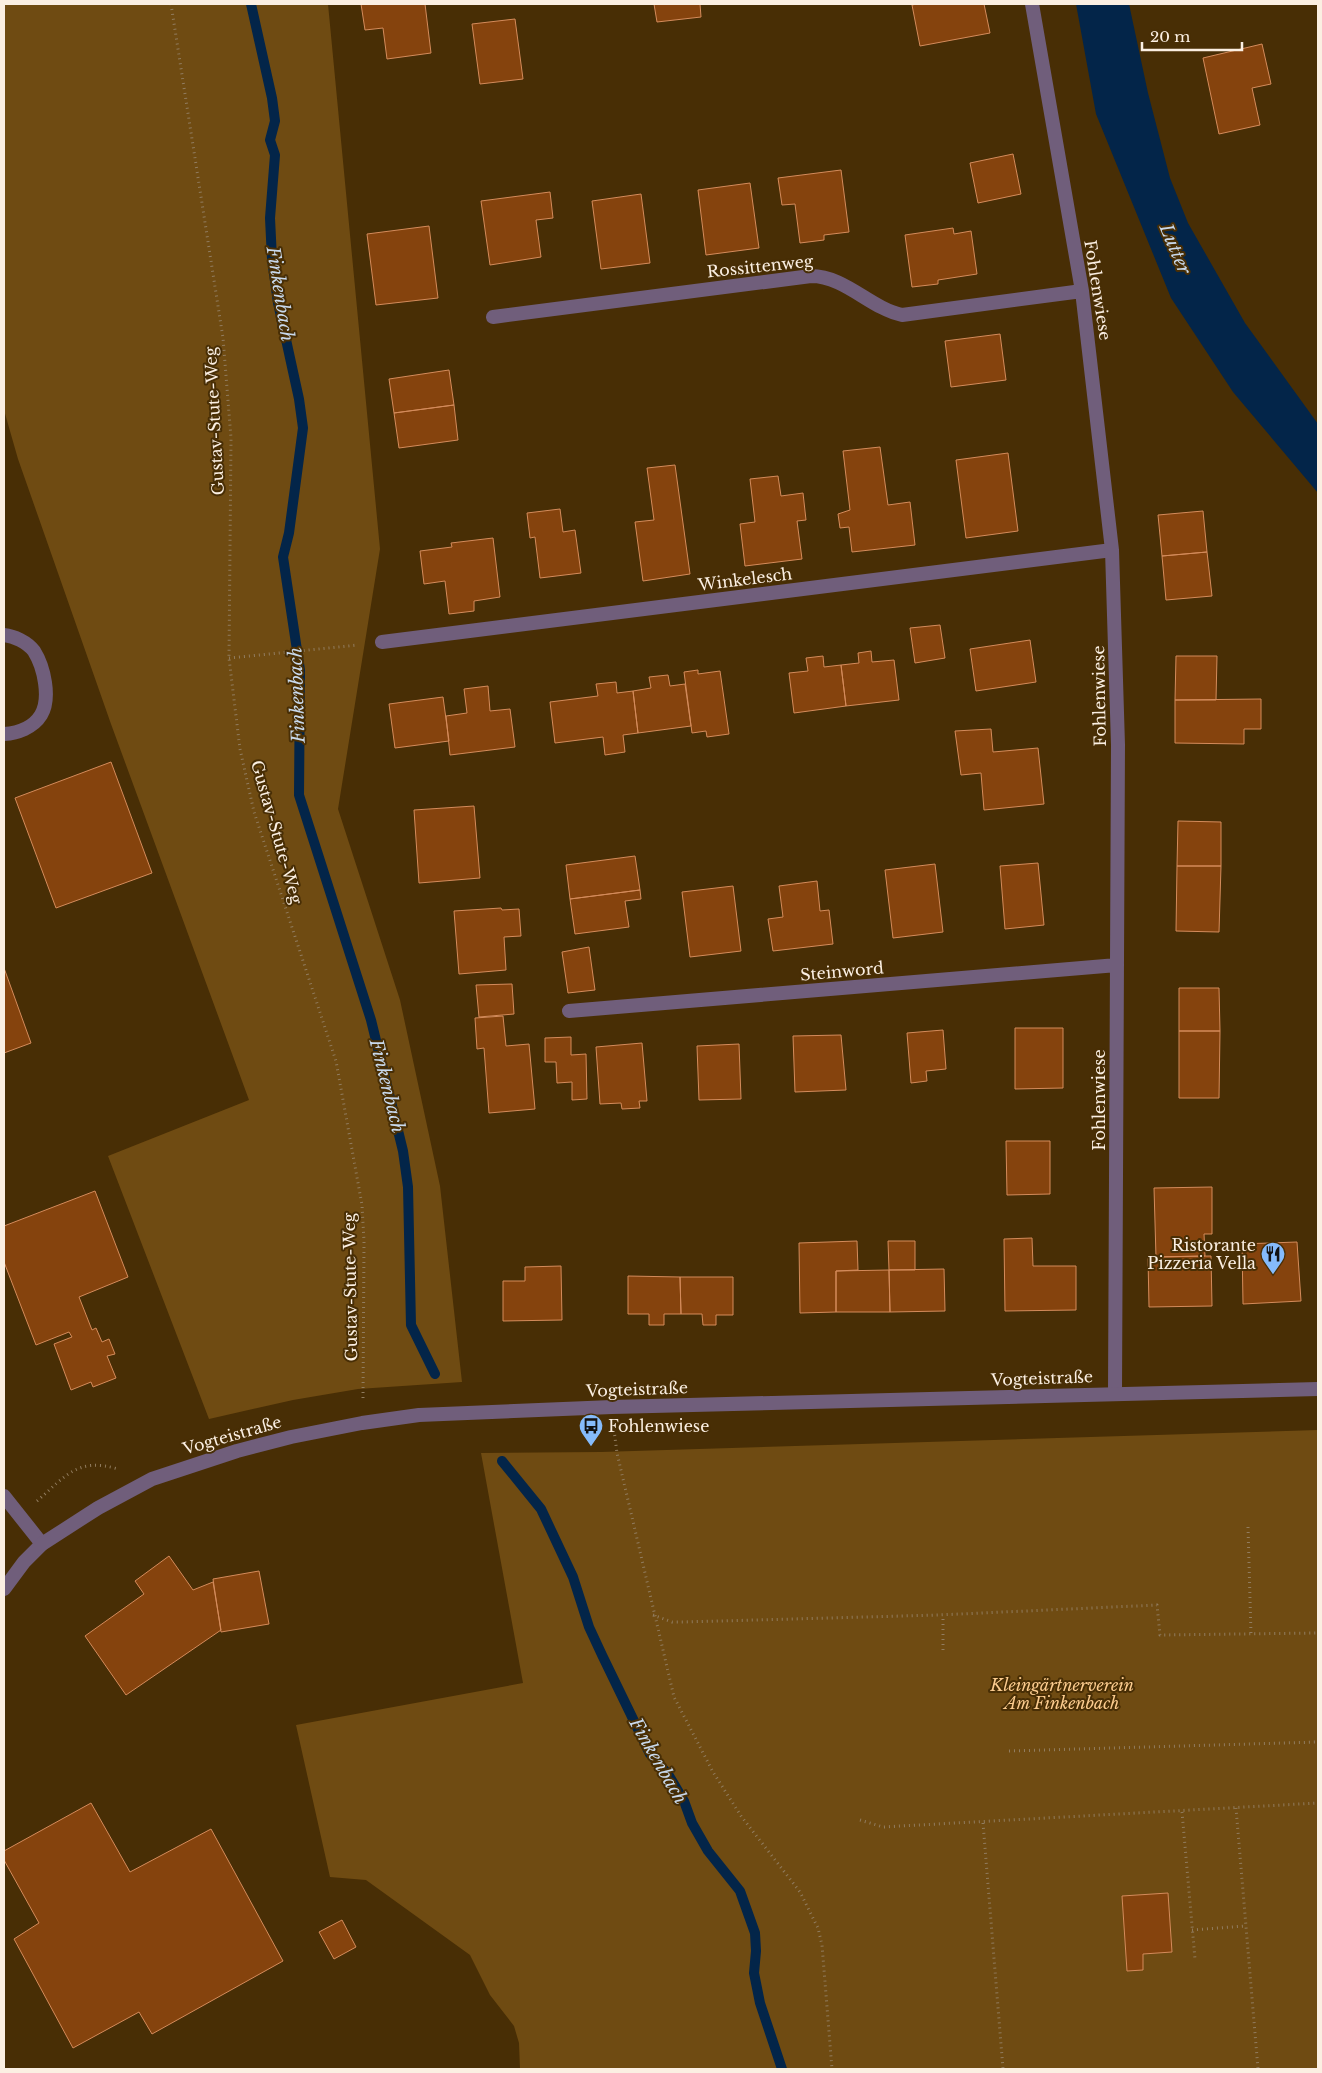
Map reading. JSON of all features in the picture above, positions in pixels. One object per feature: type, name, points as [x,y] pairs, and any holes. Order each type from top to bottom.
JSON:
[{"type":"street","name":"Fohlenwiese","points":[[1032,4],[1082,291],[1112,550],[1118,745],[1115,1393]]},
{"type":"street","name":"Rossittenweg","points":[[493,317],[811,276],[830,279],[888,312],[902,315],[1082,291]]},
{"type":"street","name":"Winkelesch","points":[[382,642],[1112,550]]},
{"type":"street","points":[[4,635],[16,636],[34,650],[46,685],[41,715],[25,730],[4,734]]},
{"type":"street","name":"Steinword","points":[[569,1011],[1117,965]]},
{"type":"street","name":"Vogteistraße","points":[[4,1589],[24,1562],[42,1544],[98,1508],[152,1479],[237,1451],[291,1436],[362,1422],[419,1416],[612,1407],[1318,1389]]},
{"type":"street","points":[[4,1496],[42,1544]]},
{"type":"path","name":"Gustav-Stute-Weg","points":[[171,4],[223,338],[231,438],[229,658],[240,749],[254,812],[336,1061],[357,1173],[364,1241],[362,1422]]},
{"type":"path","points":[[229,658],[382,642]]},
{"type":"path","points":[[612,1407],[617,1453],[653,1615],[674,1697],[713,1772],[741,1816],[800,1892],[818,1928],[822,1945],[832,2069]]},
{"type":"path","points":[[19,1515],[75,1470],[84,1466],[99,1464],[152,1479]]},
{"type":"path","points":[[1248,1527],[1251,1634]]},
{"type":"path","points":[[653,1615],[672,1622],[683,1622],[943,1615],[1157,1606],[1160,1635],[1318,1632]]},
{"type":"path","points":[[943,1615],[943,1650]]},
{"type":"path","points":[[1009,1751],[1318,1742]]},
{"type":"path","points":[[860,1820],[883,1827],[1318,1804]]},
{"type":"path","points":[[1236,1808],[1258,2069]]},
{"type":"path","points":[[1182,1812],[1194,1960]]},
{"type":"path","points":[[983,1823],[1003,2069]]},
{"type":"path","points":[[1192,1930],[1245,1926]]},
{"type":"green space","points":[[4,4],[328,4],[380,549],[338,809],[400,1000],[440,1186],[462,1382],[358,1389],[293,1400],[209,1419],[108,1156],[249,1100],[111,724],[18,459],[4,410]]},
{"type":"green space","name":"Kleingärtnerverein Am Finkenbach","points":[[1318,1430],[1318,2069],[520,2069],[519,2043],[514,2026],[490,1995],[470,1955],[366,1880],[330,1877],[296,1725],[523,1683],[481,1453],[601,1452]]},
{"type":"water","name":"Lutter","points":[[1076,4],[1129,4],[1148,93],[1170,178],[1188,223],[1245,323],[1318,424],[1318,493],[1233,392],[1171,298],[1096,114]]},
{"type":"building","points":[[361,4],[425,4],[431,53],[387,59],[383,28],[365,30]]},
{"type":"building","points":[[654,4],[700,4],[701,17],[657,22]]},
{"type":"building","points":[[984,4],[990,33],[920,46],[912,5]]},
{"type":"building","points":[[515,19],[523,79],[480,84],[472,24]]},
{"type":"building","points":[[1262,44],[1271,84],[1252,88],[1260,125],[1219,134],[1203,58]]},
{"type":"building","points":[[1013,154],[1021,194],[978,203],[970,163]]},
{"type":"building","points":[[841,170],[849,232],[824,235],[824,240],[800,243],[795,204],[782,205],[778,178]]},
{"type":"building","points":[[750,183],[759,248],[706,255],[698,190]]},
{"type":"building","points":[[550,192],[553,218],[536,220],[541,257],[490,265],[481,201]]},
{"type":"building","points":[[641,194],[650,263],[601,269],[592,201]]},
{"type":"building","points":[[429,226],[438,298],[376,305],[367,234]]},
{"type":"building","points":[[953,228],[954,234],[971,231],[977,274],[938,280],[938,284],[912,287],[905,235]]},
{"type":"building","points":[[1000,334],[1006,380],[951,387],[945,341]]},
{"type":"building","points":[[449,370],[454,405],[394,413],[389,379]]},
{"type":"building","points":[[454,405],[458,440],[399,448],[394,413]]},
{"type":"building","points":[[880,447],[888,505],[910,502],[915,545],[852,552],[849,527],[840,528],[838,514],[850,510],[843,451]]},
{"type":"building","points":[[1008,453],[1018,531],[966,538],[956,460]]},
{"type":"building","points":[[675,465],[690,574],[643,581],[635,522],[654,520],[647,468]]},
{"type":"building","points":[[778,476],[781,496],[803,493],[806,520],[797,521],[802,559],[745,566],[740,524],[755,522],[750,479]]},
{"type":"building","points":[[560,509],[563,532],[575,530],[581,573],[540,578],[535,537],[530,538],[527,513]]},
{"type":"building","points":[[1203,511],[1207,552],[1162,556],[1158,515]]},
{"type":"building","points":[[493,538],[500,597],[474,601],[474,611],[449,614],[445,581],[424,584],[420,551],[452,547],[451,543]]},
{"type":"building","points":[[1207,552],[1212,596],[1166,600],[1162,556]]},
{"type":"building","points":[[940,625],[945,658],[915,663],[910,628]]},
{"type":"building","points":[[1030,640],[1036,682],[976,691],[970,649]]},
{"type":"building","points":[[871,651],[872,662],[894,660],[899,700],[846,706],[841,665],[859,663],[858,653]]},
{"type":"building","points":[[823,656],[824,667],[841,665],[846,706],[794,713],[789,673],[808,671],[806,658]]},
{"type":"building","points":[[1176,656],[1217,656],[1216,700],[1175,700]]},
{"type":"building","points":[[698,670],[698,674],[720,671],[729,734],[707,737],[706,731],[692,733],[684,672]]},
{"type":"building","points":[[668,675],[670,686],[685,684],[691,726],[638,733],[633,691],[651,688],[649,677]]},
{"type":"building","points":[[616,682],[617,693],[633,691],[638,733],[623,735],[625,752],[605,755],[603,737],[555,743],[550,702],[598,696],[596,684]]},
{"type":"building","points":[[488,686],[490,711],[510,709],[515,747],[450,755],[446,716],[467,713],[464,689]]},
{"type":"building","points":[[443,697],[449,741],[395,748],[389,704]]},
{"type":"building","points":[[1261,699],[1261,729],[1244,729],[1244,744],[1175,743],[1175,700]]},
{"type":"building","points":[[991,729],[993,752],[1038,748],[1044,804],[984,810],[981,773],[961,775],[955,731]]},
{"type":"building","points":[[111,762],[152,873],[56,908],[15,798]]},
{"type":"building","points":[[474,806],[480,878],[419,883],[414,810]]},
{"type":"building","points":[[1178,821],[1221,822],[1221,866],[1177,866]]},
{"type":"building","points":[[635,856],[640,890],[570,899],[566,865]]},
{"type":"building","points":[[1038,863],[1044,925],[1005,929],[1000,866]]},
{"type":"building","points":[[935,864],[943,932],[893,938],[885,870]]},
{"type":"building","points":[[1177,866],[1221,866],[1219,932],[1176,931]]},
{"type":"building","points":[[817,881],[820,911],[829,910],[833,944],[773,951],[768,919],[783,917],[779,886]]},
{"type":"building","points":[[733,886],[741,951],[690,957],[682,892]]},
{"type":"building","points":[[640,890],[641,899],[625,901],[629,927],[575,934],[570,899]]},
{"type":"building","points":[[501,908],[502,910],[519,909],[521,936],[504,937],[506,970],[459,974],[454,911]]},
{"type":"building","points":[[589,947],[595,990],[568,993],[562,952]]},
{"type":"building","points":[[4,968],[31,1043],[4,1053]]},
{"type":"building","points":[[512,984],[514,1014],[479,1017],[476,985]]},
{"type":"building","points":[[1179,988],[1219,988],[1220,1031],[1179,1031]]},
{"type":"building","points":[[503,1016],[506,1046],[529,1044],[535,1109],[489,1113],[484,1048],[477,1049],[475,1018]]},
{"type":"building","points":[[1015,1028],[1063,1028],[1063,1088],[1015,1089]]},
{"type":"building","points":[[943,1030],[946,1069],[926,1071],[927,1081],[911,1083],[907,1033]]},
{"type":"building","points":[[1179,1031],[1220,1031],[1219,1098],[1179,1098]]},
{"type":"building","points":[[841,1035],[846,1090],[795,1092],[793,1036]]},
{"type":"building","points":[[571,1037],[571,1055],[586,1054],[587,1099],[572,1100],[572,1082],[557,1083],[556,1062],[545,1062],[545,1038]]},
{"type":"building","points":[[642,1043],[647,1101],[639,1101],[640,1108],[622,1109],[621,1103],[600,1104],[596,1047]]},
{"type":"building","points":[[739,1044],[741,1099],[699,1100],[697,1046]]},
{"type":"building","points":[[1006,1141],[1050,1141],[1050,1194],[1007,1195]]},
{"type":"building","points":[[1212,1187],[1212,1234],[1204,1234],[1205,1256],[1156,1257],[1154,1188]]},
{"type":"building","points":[[95,1191],[128,1277],[79,1297],[92,1330],[96,1328],[102,1342],[109,1339],[115,1354],[107,1356],[116,1378],[93,1387],[91,1382],[71,1390],[54,1344],[72,1337],[69,1332],[36,1345],[4,1262],[4,1226]]},
{"type":"building","points":[[1032,1238],[1033,1266],[1076,1266],[1076,1310],[1005,1311],[1004,1239]]},
{"type":"building","points":[[857,1241],[858,1270],[836,1271],[836,1312],[800,1313],[799,1243]]},
{"type":"building","points":[[888,1241],[915,1241],[915,1270],[889,1270]]},
{"type":"building","points":[[1297,1242],[1301,1301],[1243,1304],[1242,1244]]},
{"type":"building","points":[[1211,1256],[1212,1306],[1149,1307],[1148,1257]]},
{"type":"building","points":[[561,1266],[562,1320],[503,1321],[503,1281],[525,1281],[525,1267]]},
{"type":"building","points":[[944,1269],[945,1311],[890,1312],[889,1270]]},
{"type":"building","points":[[889,1270],[890,1312],[836,1312],[836,1271]]},
{"type":"building","points":[[628,1276],[680,1277],[681,1314],[664,1314],[664,1325],[649,1325],[649,1314],[628,1314]]},
{"type":"building","points":[[680,1277],[733,1277],[733,1315],[716,1315],[716,1325],[703,1325],[702,1314],[681,1314]]},
{"type":"building","points":[[169,1556],[193,1590],[213,1582],[221,1630],[126,1695],[85,1636],[144,1594],[135,1581]]},
{"type":"building","points":[[259,1571],[269,1624],[221,1632],[213,1579]]},
{"type":"building","points":[[91,1803],[130,1872],[211,1829],[283,1961],[152,2034],[139,2012],[73,2048],[14,1939],[39,1923],[4,1860],[4,1851]]},
{"type":"building","points":[[1168,1893],[1172,1952],[1143,1954],[1143,1970],[1127,1971],[1122,1896]]},
{"type":"building","points":[[342,1920],[356,1947],[334,1959],[319,1932]]},
{"type":"waterway","name":"Finkenbach","points":[[251,4],[272,98],[275,121],[270,140],[275,155],[270,218],[272,259],[278,303],[299,399],[303,428],[289,533],[283,557],[300,670],[299,795],[371,1020],[403,1151],[408,1187],[411,1325],[435,1374]]},
{"type":"waterway","name":"Finkenbach","points":[[502,1461],[541,1509],[573,1577],[589,1627],[650,1754],[668,1774],[684,1801],[692,1823],[708,1851],[740,1891],[755,1933],[754,1973],[760,2003],[782,2069]]},
{"type":"place","name":"Ristorante Pizzeria Vella","points":[[1273,1275]]},
{"type":"place","name":"Fohlenwiese","points":[[591,1447]]}]
